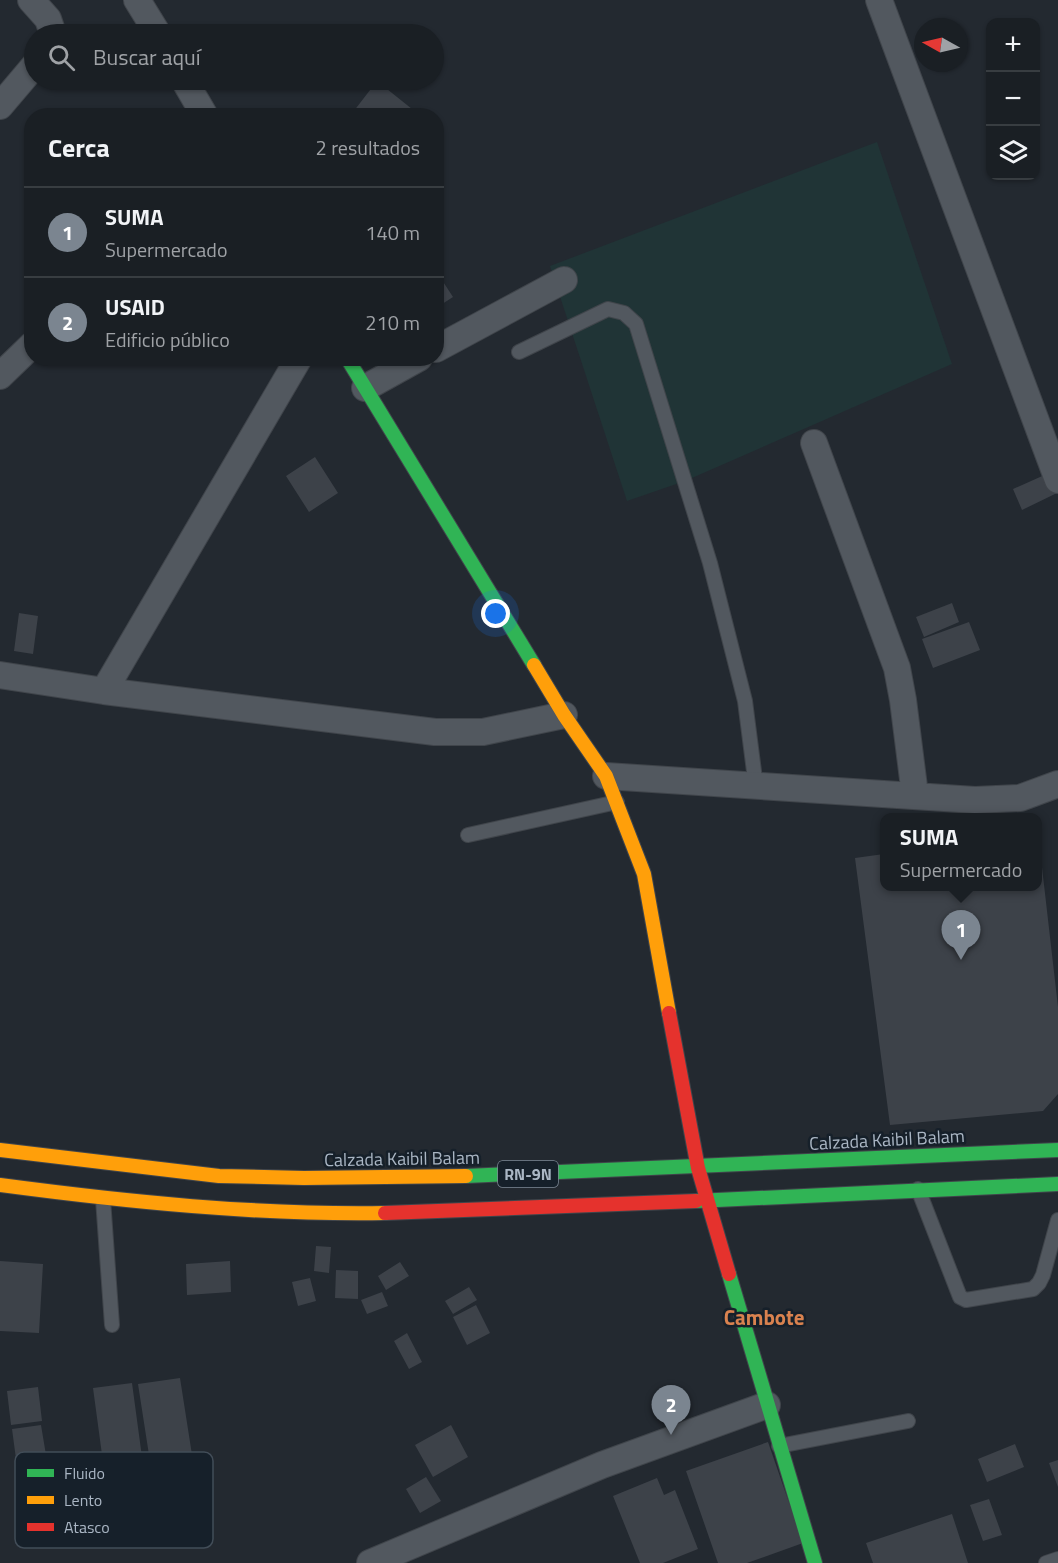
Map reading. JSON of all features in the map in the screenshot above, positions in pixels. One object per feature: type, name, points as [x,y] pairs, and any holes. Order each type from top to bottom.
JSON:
[{"type":"main road","points":[[352,366],[564,715],[606,776],[617,802],[644,874],[698,1168],[815,1563]]},
{"type":"main road","name":"Calzada Kaibil Balam","points":[[0,1150],[219,1176],[439,1178],[1058,1150]]},
{"type":"main road","name":"RN-9N","points":[[0,1185],[103,1199],[214,1209],[300,1213],[444,1211],[708,1202],[918,1188],[1058,1184]]},
{"type":"street","points":[[31,0],[49,24]]},
{"type":"street","points":[[879,0],[1058,480]]},
{"type":"street","points":[[141,1],[153,24]]},
{"type":"street","points":[[0,105],[24,77]]},
{"type":"street","points":[[190,90],[200,108]]},
{"type":"street","points":[[444,345],[564,280]]},
{"type":"street","points":[[0,376],[24,353]]},
{"type":"street","points":[[105,691],[294,366]]},
{"type":"street","points":[[365,388],[405,366]]},
{"type":"street","points":[[814,443],[897,668],[915,795]]},
{"type":"street","points":[[0,675],[105,691],[435,732],[483,732],[564,715]]},
{"type":"street","points":[[606,776],[975,800],[1020,798],[1058,784]]},
{"type":"street","points":[[370,1563],[602,1465],[767,1405]]},
{"type":"lane","points":[[519,352],[608,309],[624,313],[636,324],[710,563],[745,701],[756,787]]},
{"type":"lane","points":[[468,835],[617,802]]},
{"type":"lane","points":[[918,1188],[960,1297],[966,1300],[1033,1289],[1043,1275],[1058,1220]]},
{"type":"lane","points":[[103,1199],[112,1325]]},
{"type":"lane","points":[[779,1446],[908,1421]]},
{"type":"lane","points":[[1046,1563],[1058,1559]]},
{"type":"green space","points":[[877,142],[952,364],[685,481],[627,501],[550,266]]},
{"type":"building","points":[[370,90],[388,90],[411,108],[356,108]]},
{"type":"building","points":[[444,283],[453,297],[444,303]]},
{"type":"building","points":[[315,457],[338,493],[309,512],[286,476]]},
{"type":"building","points":[[1049,473],[1057,493],[1022,510],[1013,489]]},
{"type":"building","points":[[952,603],[959,622],[924,637],[916,617]]},
{"type":"building","points":[[19,613],[38,616],[33,654],[14,651]]},
{"type":"building","points":[[969,622],[980,650],[933,668],[922,639]]},
{"type":"building","points":[[880,855],[880,891],[1042,891],[1042,867],[1058,1007],[1058,1094],[1043,1111],[890,1125],[855,858]]},
{"type":"building","points":[[316,1246],[331,1247],[329,1273],[314,1271]]},
{"type":"building","points":[[0,1261],[43,1264],[39,1333],[0,1331]]},
{"type":"building","points":[[230,1261],[231,1292],[187,1295],[186,1264]]},
{"type":"building","points":[[400,1262],[409,1276],[386,1290],[378,1276]]},
{"type":"building","points":[[336,1270],[358,1271],[358,1299],[335,1298]]},
{"type":"building","points":[[310,1278],[316,1301],[298,1306],[292,1282]]},
{"type":"building","points":[[469,1287],[477,1300],[453,1314],[445,1301]]},
{"type":"building","points":[[382,1292],[388,1306],[367,1314],[361,1300]]},
{"type":"building","points":[[476,1305],[490,1333],[467,1345],[453,1317]]},
{"type":"building","points":[[407,1333],[422,1362],[409,1369],[394,1341]]},
{"type":"building","points":[[180,1378],[192,1452],[149,1452],[138,1384]]},
{"type":"building","points":[[132,1383],[141,1452],[102,1452],[93,1388]]},
{"type":"building","points":[[38,1387],[42,1421],[11,1425],[7,1391]]},
{"type":"building","points":[[41,1425],[46,1452],[15,1452],[12,1429]]},
{"type":"building","points":[[451,1425],[468,1457],[433,1477],[415,1445]]},
{"type":"building","points":[[768,1442],[803,1543],[747,1563],[718,1563],[686,1471]]},
{"type":"building","points":[[1015,1444],[1024,1467],[987,1482],[978,1459]]},
{"type":"building","points":[[1058,1460],[1058,1487],[1049,1463]]},
{"type":"building","points":[[426,1477],[441,1501],[420,1513],[406,1489]]},
{"type":"building","points":[[657,1478],[664,1495],[675,1490],[698,1549],[663,1563],[640,1563],[613,1496]]},
{"type":"building","points":[[989,1499],[1002,1535],[983,1541],[970,1505]]},
{"type":"building","points":[[952,1514],[968,1563],[873,1563],[866,1543]]},
{"type":"traffic: fast","points":[[352,366],[534,665]]},
{"type":"traffic: fast","points":[[466,1176],[1058,1150]]},
{"type":"traffic: fast","points":[[696,1201],[1058,1184]]},
{"type":"traffic: fast","points":[[729,1274],[815,1563]]},
{"type":"traffic: slow","points":[[534,665],[564,715],[606,776],[644,874],[669,1013]]},
{"type":"traffic: slow","points":[[0,1150],[219,1176],[304,1178],[466,1176]]},
{"type":"traffic: slow","points":[[0,1185],[96,1197],[240,1210],[385,1213]]},
{"type":"traffic: jam","points":[[669,1013],[698,1168],[729,1274]]},
{"type":"traffic: jam","points":[[385,1213],[696,1201]]},
{"type":"place","name":"SUMA","points":[[961,960]]},
{"type":"place","name":"USAID","points":[[671,1435]]},
{"type":"district","name":"Cambote","points":[[764,1318]]}]
